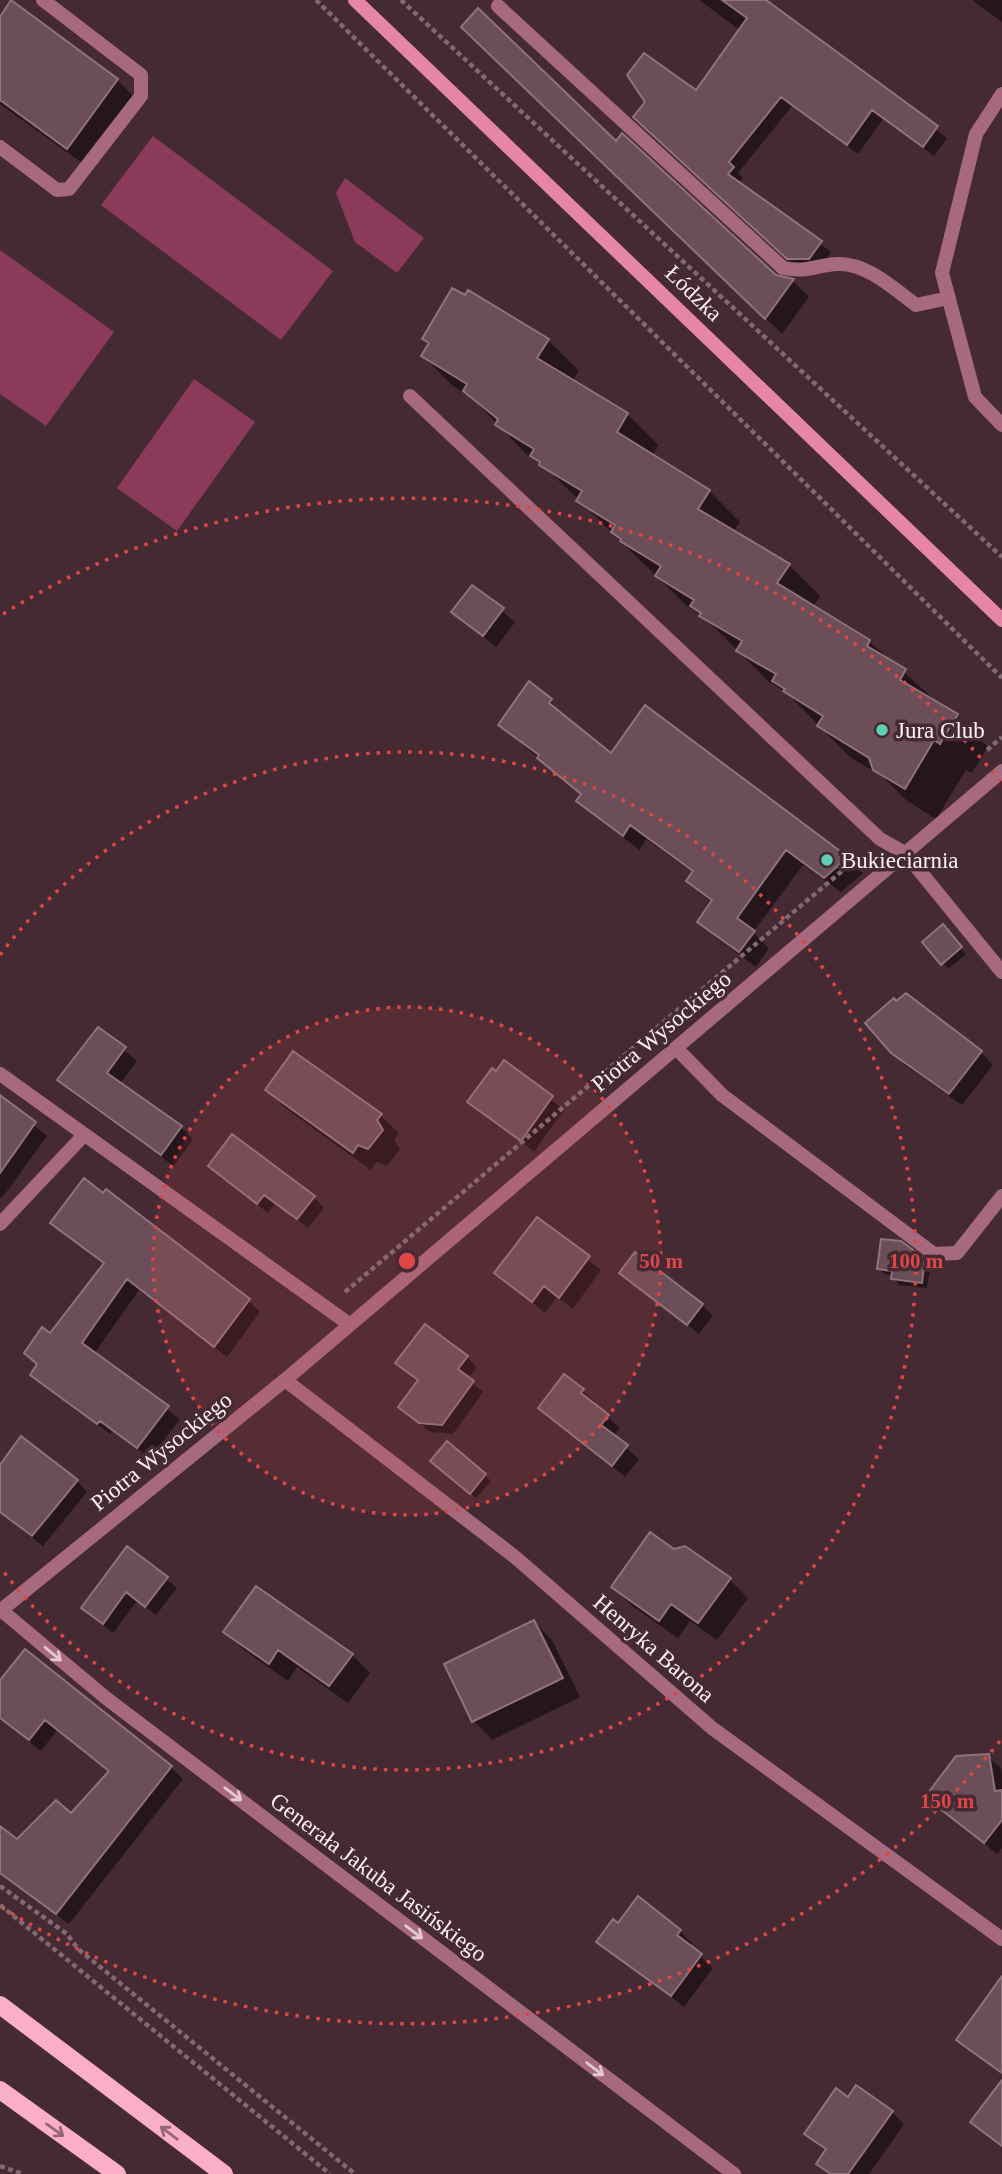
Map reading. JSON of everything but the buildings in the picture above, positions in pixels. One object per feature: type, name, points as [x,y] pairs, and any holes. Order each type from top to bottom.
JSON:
[{"type":"main road","points":[[0,2004],[224,2174]]},
{"type":"main road","points":[[0,2091],[117,2174]]},
{"type":"street","points":[[0,147],[57,190],[69,189],[141,96],[141,75],[43,0]]},
{"type":"street","name":"Łódzka","points":[[355,0],[1002,620]]},
{"type":"street","points":[[498,6],[783,268],[803,272],[839,264],[861,268],[916,305],[949,298]]},
{"type":"street","points":[[1002,94],[976,134],[942,273],[975,397],[1002,425]]},
{"type":"street","points":[[410,396],[880,839],[905,853],[1002,972]]},
{"type":"street","name":"Piotra Wysockiego","points":[[1,1611],[285,1380],[1002,771]]},
{"type":"street","points":[[676,1048],[722,1095],[934,1254],[957,1253],[1002,1195]]},
{"type":"street","points":[[0,1074],[349,1324]]},
{"type":"street","points":[[0,1224],[84,1135]]},
{"type":"street","name":"Henryka Barona","points":[[285,1380],[515,1557],[712,1728],[1002,1938]]},
{"type":"street","name":"Generała Jakuba Jasińskiego","points":[[1,1611],[106,1698],[734,2174]]},
{"type":"path","points":[[316,0],[1002,678]]},
{"type":"path","points":[[401,0],[1002,557]]},
{"type":"path","points":[[0,1886],[67,1934],[78,1949],[355,2174]]},
{"type":"path","points":[[0,1905],[330,2174]]},
{"type":"path","points":[[0,2166],[23,2174]]},
{"type":"shaded area","points":[[153,136],[333,271],[281,340],[101,205]]},
{"type":"shaded area","points":[[345,178],[424,238],[397,273],[355,242],[336,193]]},
{"type":"shaded area","points":[[0,250],[114,332],[46,426],[0,394]]},
{"type":"shaded area","points":[[194,379],[255,422],[177,531],[117,488]]},
{"type":"place","name":"Jura Club","points":[[882,730]]},
{"type":"place","name":"Bukieciarnia","points":[[827,860]]}]
